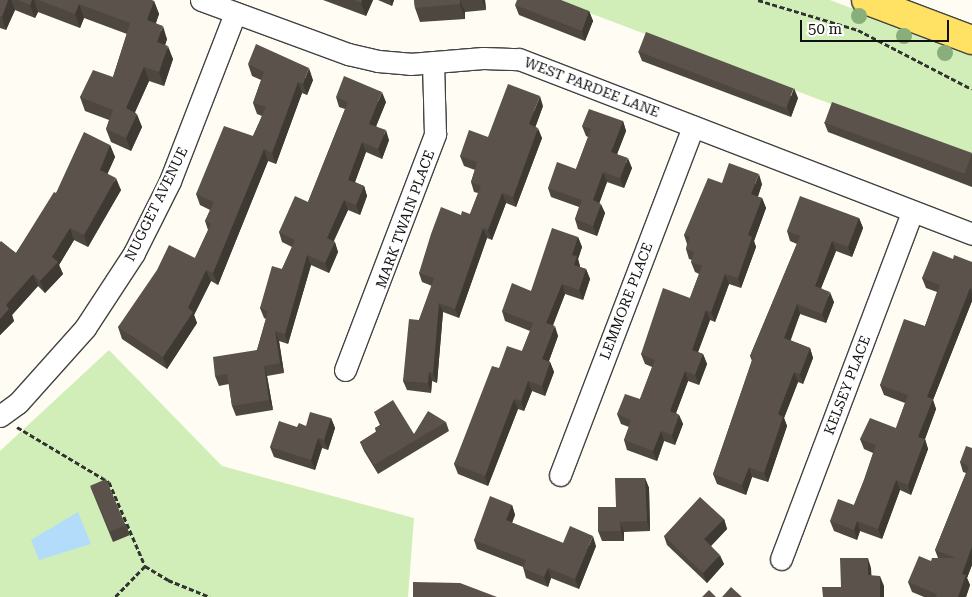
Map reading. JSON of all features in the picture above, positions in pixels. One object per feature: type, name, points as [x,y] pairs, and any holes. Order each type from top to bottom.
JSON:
[{"type":"main road","points":[[866,0],[972,40]]},
{"type":"street","name":"WEST PARDEE LANE","points":[[201,0],[348,54],[378,61],[433,62],[518,59],[972,234]]},
{"type":"street","name":"NUGGET AVENUE","points":[[8,421],[18,403],[85,328],[134,253],[170,181],[235,13]]},
{"type":"street","name":"MARK TWAIN PLACE","points":[[346,370],[435,134],[433,62]]},
{"type":"street","name":"LEMMORE PLACE","points":[[560,475],[693,126]]},
{"type":"street","name":"KELSEY PLACE","points":[[782,559],[912,212]]},
{"type":"path","points":[[758,0],[858,30],[972,89]]},
{"type":"path","points":[[8,421],[108,482],[145,566],[168,580],[210,597]]},
{"type":"path","points":[[115,597],[145,566]]},
{"type":"green space","points":[[555,0],[830,0],[972,54],[972,157]]},
{"type":"green space","points":[[109,350],[222,466],[414,518],[408,597],[0,597],[0,451]]},
{"type":"water","points":[[78,512],[91,544],[39,560],[31,540]]},
{"type":"building","points":[[0,0],[8,0],[2,17],[0,16]]},
{"type":"building","points":[[18,0],[32,0],[30,5]]},
{"type":"building","points":[[38,0],[154,1],[147,20],[163,26],[157,42],[168,46],[159,72],[144,67],[126,108],[137,114],[126,138],[106,129],[113,110],[80,97],[93,70],[113,77],[130,23],[79,4],[75,14]]},
{"type":"building","points":[[414,0],[460,0],[460,4],[415,8]]},
{"type":"building","points":[[517,0],[561,0],[589,11],[582,31],[515,5]]},
{"type":"building","points":[[646,32],[794,89],[786,108],[638,52]]},
{"type":"building","points":[[256,44],[309,68],[303,84],[298,82],[272,153],[264,149],[213,273],[206,270],[188,308],[193,312],[163,357],[118,327],[157,270],[169,245],[195,258],[211,224],[205,221],[214,202],[196,194],[224,126],[253,136],[266,107],[253,103],[264,72],[248,64]]},
{"type":"building","points":[[344,76],[382,92],[369,124],[386,130],[378,149],[362,142],[348,180],[364,186],[356,205],[344,200],[327,238],[335,242],[325,263],[307,255],[285,334],[275,331],[280,363],[264,366],[269,400],[232,406],[227,374],[215,376],[213,357],[257,350],[268,311],[260,308],[272,266],[282,269],[295,240],[279,232],[295,196],[308,202],[348,102],[336,97]]},
{"type":"building","points":[[508,84],[540,96],[529,124],[538,128],[513,197],[502,193],[488,230],[483,228],[455,309],[439,303],[433,373],[429,372],[428,383],[403,381],[409,319],[419,320],[434,278],[419,273],[431,234],[441,207],[461,215],[462,211],[470,214],[481,186],[471,182],[477,162],[460,156],[469,130],[488,137]]},
{"type":"building","points":[[832,102],[972,153],[964,174],[824,123]]},
{"type":"building","points":[[589,109],[623,121],[611,152],[628,158],[620,178],[603,172],[593,200],[601,204],[593,226],[575,219],[582,200],[548,188],[557,162],[576,169],[591,129],[582,126]]},
{"type":"building","points":[[84,132],[110,145],[100,170],[116,178],[84,235],[70,228],[52,257],[58,262],[40,281],[33,274],[6,305],[9,309],[0,319],[0,242],[16,253],[54,192],[56,193]]},
{"type":"building","points":[[729,163],[759,174],[751,194],[762,198],[748,235],[752,237],[738,278],[725,274],[711,312],[706,310],[692,350],[703,354],[695,375],[685,371],[670,411],[679,415],[672,435],[661,431],[653,451],[624,440],[631,420],[617,414],[625,394],[640,399],[655,360],[641,354],[663,288],[690,298],[702,266],[691,262],[694,252],[686,249],[690,237],[684,235],[708,178],[722,183]]},
{"type":"building","points":[[800,196],[859,218],[848,247],[832,241],[815,286],[830,292],[822,314],[797,304],[784,338],[810,348],[800,374],[794,372],[778,414],[783,417],[764,473],[749,467],[742,485],[713,474],[753,357],[750,356],[800,236],[787,231]]},
{"type":"building","points":[[552,228],[578,237],[572,255],[577,256],[574,265],[586,269],[579,290],[562,284],[546,323],[555,326],[542,359],[550,362],[542,386],[528,381],[521,401],[514,399],[485,476],[454,464],[492,366],[499,368],[507,346],[522,351],[533,323],[502,311],[512,283],[531,291]]},
{"type":"building","points":[[933,251],[953,259],[954,255],[972,262],[972,289],[970,288],[927,397],[933,399],[918,437],[925,439],[908,485],[896,480],[878,529],[857,521],[854,530],[830,521],[838,499],[854,505],[864,480],[876,445],[860,439],[870,418],[896,428],[908,395],[880,385],[904,319],[925,326],[940,285],[922,278]]},
{"type":"building","points":[[393,400],[414,434],[428,411],[446,422],[374,465],[360,442],[377,431],[375,428],[382,424],[374,412]]},
{"type":"building","points":[[310,412],[331,418],[324,440],[318,438],[311,460],[270,447],[279,421],[297,427],[299,423],[306,426]]},
{"type":"building","points":[[966,446],[972,448],[972,546],[962,574],[966,575],[958,597],[936,597],[937,594],[908,582],[919,556],[931,561],[932,558],[956,558],[935,550],[969,466],[960,462]]},
{"type":"building","points":[[615,478],[645,478],[647,521],[620,522],[621,531],[598,531],[598,507],[616,507]]},
{"type":"building","points":[[106,479],[126,525],[110,532],[90,486]]},
{"type":"building","points":[[490,496],[512,505],[506,520],[563,543],[570,526],[593,536],[575,579],[548,568],[544,577],[523,568],[526,560],[474,540]]},
{"type":"building","points":[[700,497],[724,519],[704,539],[720,555],[703,573],[664,536]]},
{"type":"building","points":[[840,558],[868,558],[868,575],[880,576],[880,597],[823,597],[822,587],[841,587]]},
{"type":"building","points":[[413,582],[460,583],[497,597],[413,597]]},
{"type":"building","points":[[731,587],[742,597],[722,597]]},
{"type":"building","points":[[709,590],[716,597],[702,597]]}]
